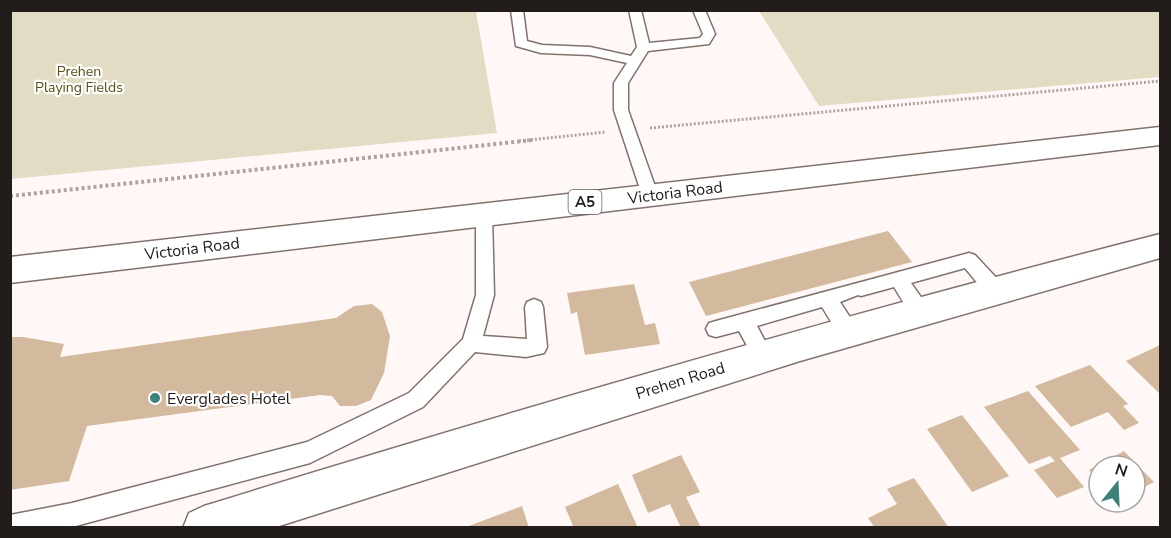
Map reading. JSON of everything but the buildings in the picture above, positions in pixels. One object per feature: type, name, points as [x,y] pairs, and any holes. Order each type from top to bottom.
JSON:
[{"type":"main road","name":"Victoria Road","points":[[10,270],[484,213],[1161,136]]},
{"type":"main road","name":"Prehen Road","points":[[204,528],[657,386],[995,289],[1161,246]]},
{"type":"lane","points":[[517,10],[521,43],[541,49],[590,51],[634,62]]},
{"type":"lane","points":[[635,10],[644,47],[621,83],[621,110],[650,195]]},
{"type":"lane","points":[[644,47],[704,41],[709,34],[699,10]]},
{"type":"lane","points":[[10,527],[72,514],[310,452],[416,400],[471,343],[485,295],[484,213]]},
{"type":"lane","points":[[716,328],[969,260],[995,289]]},
{"type":"lane","points":[[898,279],[921,310]]},
{"type":"lane","points":[[827,298],[849,331]]},
{"type":"lane","points":[[471,343],[537,347],[534,306]]},
{"type":"lane","points":[[744,321],[763,356]]},
{"type":"path","points":[[10,196],[627,130],[1161,81]]},
{"type":"green space","name":"Prehen Playing Fields","points":[[11,10],[476,11],[497,133],[11,179]]},
{"type":"green space","points":[[759,11],[1160,11],[1160,77],[819,106]]},
{"type":"place","name":"Everglades Hotel","points":[[155,398]]}]
